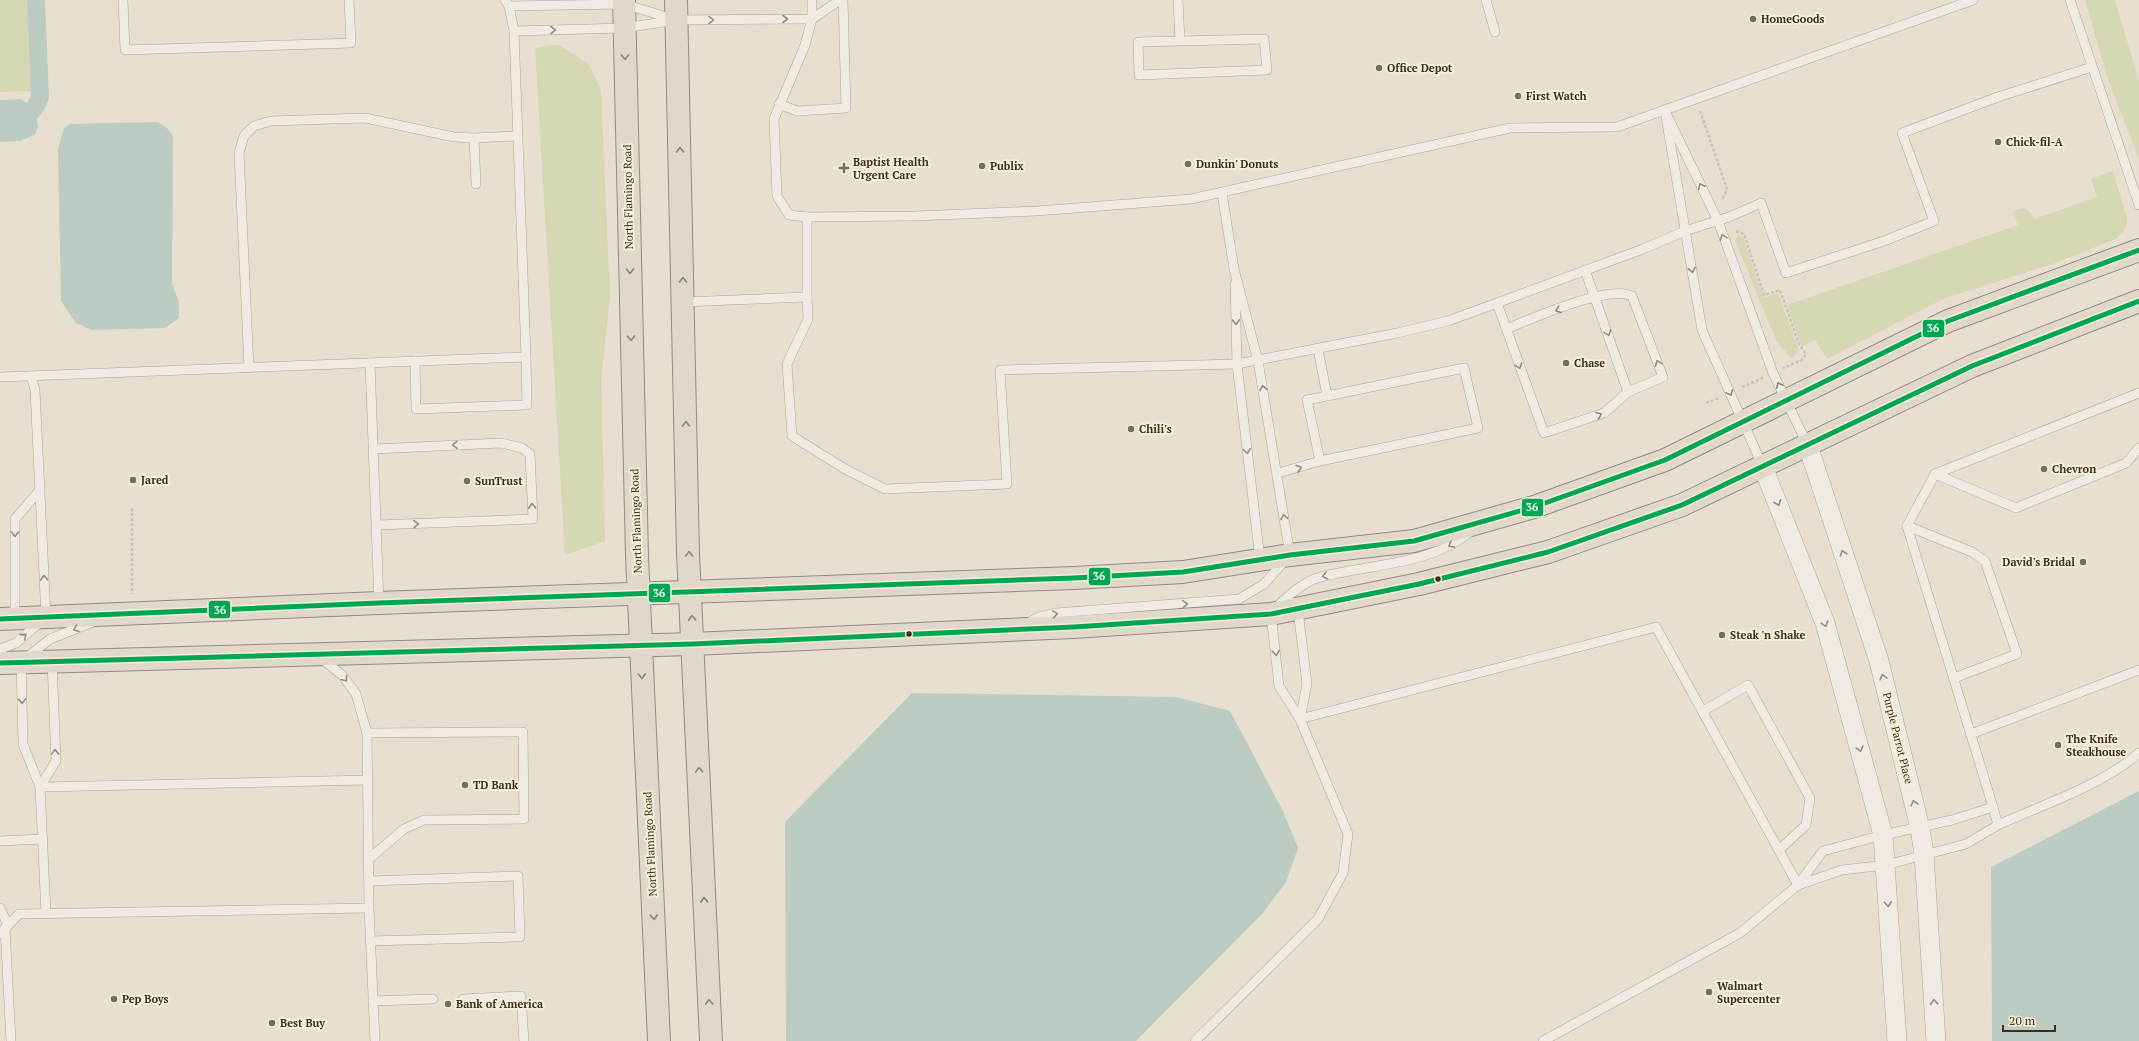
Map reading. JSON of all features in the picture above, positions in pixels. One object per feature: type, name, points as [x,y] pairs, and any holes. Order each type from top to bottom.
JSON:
[{"type":"highway","name":"North Flamingo Road","points":[[624,2],[639,595],[659,1041]]},
{"type":"highway","points":[[677,10],[690,593],[711,1041]]},
{"type":"highway","points":[[7,618],[123,615],[379,603],[639,595],[1183,572],[1260,559],[1414,541],[1534,506],[1666,460],[1948,321],[2139,250]]},
{"type":"highway","points":[[10,663],[693,644],[1020,629],[1272,614],[1298,610],[1419,584],[1548,552],[1682,505],[1808,446],[1972,366],[2139,300]]},
{"type":"street","name":"Purple Parrot Place","points":[[1808,446],[1879,661],[1920,828],[1924,854],[1936,1041]]},
{"type":"street","points":[[1763,467],[1825,623],[1883,835],[1897,1041]]},
{"type":"lane","points":[[123,0],[125,50],[351,43],[350,0]]},
{"type":"lane","points":[[812,0],[812,19],[805,45],[778,104],[774,119],[777,196],[789,215],[807,217],[922,216],[1037,211],[1191,199],[1510,128],[1617,127],[1665,111],[1722,88],[1973,0]]},
{"type":"lane","points":[[415,362],[416,409],[528,405],[514,31],[507,3],[624,2],[677,10],[812,19],[840,0]]},
{"type":"lane","points":[[778,104],[797,111],[846,108],[843,0]]},
{"type":"lane","points":[[1178,0],[1180,41]]},
{"type":"lane","points":[[1486,0],[1496,32]]},
{"type":"lane","points":[[2070,0],[2139,205]]},
{"type":"lane","points":[[514,31],[624,28],[677,10]]},
{"type":"lane","points":[[1264,39],[1267,70],[1139,75],[1138,42],[1180,41],[1264,39]]},
{"type":"lane","points":[[807,217],[808,319],[787,364],[792,436],[845,468],[885,489],[1007,484],[1000,370],[1237,364],[1318,349],[1448,321],[1644,249],[1685,231],[1718,221],[1761,203],[1786,273],[1884,241],[1934,221],[1902,133],[1998,97],[2092,67]]},
{"type":"lane","points":[[1665,111],[1718,221],[1773,373],[1808,446]]},
{"type":"lane","points":[[1665,111],[1702,330],[1763,467]]},
{"type":"lane","points":[[249,368],[239,153],[244,136],[254,126],[271,121],[365,118],[454,137],[474,138],[518,136]]},
{"type":"lane","points":[[474,138],[476,184]]},
{"type":"lane","points":[[1020,629],[1040,617],[1056,613],[1239,599],[1264,584],[1290,555],[1278,473],[1258,361],[1234,269],[1222,193]]},
{"type":"lane","points":[[1234,269],[1237,364],[1260,559]]},
{"type":"lane","points":[[1585,270],[1628,392]]},
{"type":"lane","points":[[1497,304],[1506,329],[1544,433],[1604,413],[1628,392],[1663,377],[1632,296],[1620,292],[1595,297],[1506,329]]},
{"type":"lane","points":[[683,302],[807,297]]},
{"type":"lane","points":[[1318,349],[1327,396]]},
{"type":"lane","points":[[0,377],[526,357]]},
{"type":"lane","points":[[370,363],[379,603]]},
{"type":"lane","points":[[1278,473],[1320,462],[1478,428],[1464,368],[1307,400],[1320,462]]},
{"type":"lane","points":[[0,649],[16,643],[46,617],[35,390],[31,376]]},
{"type":"lane","points":[[1998,825],[1907,526],[1935,474],[2139,393]]},
{"type":"lane","points":[[374,449],[501,443],[522,448],[530,454],[533,519],[377,525]]},
{"type":"lane","points":[[1935,474],[2016,508],[2126,463],[2139,448]]},
{"type":"lane","points":[[7,618],[15,520],[40,490]]},
{"type":"lane","points":[[1195,1041],[1318,919],[1343,873],[1348,834],[1300,719],[1279,686],[1272,614],[1295,590],[1309,581],[1322,576],[1421,557],[1442,551],[1457,542],[1482,522]]},
{"type":"lane","points":[[1907,526],[1972,552],[1985,561],[2017,654],[1954,678]]},
{"type":"lane","points":[[1298,610],[1307,684],[1300,719]]},
{"type":"lane","points":[[46,914],[40,787],[23,744],[10,663],[50,640],[123,615]]},
{"type":"lane","points":[[1300,719],[1656,627],[1798,885]]},
{"type":"lane","points":[[316,654],[342,675],[356,694],[367,733],[369,908],[375,1041]]},
{"type":"lane","points":[[40,787],[56,761],[52,661]]},
{"type":"lane","points":[[1971,734],[2139,670]]},
{"type":"lane","points":[[1703,711],[1748,685],[1810,798],[1806,825],[1779,850]]},
{"type":"lane","points":[[367,733],[523,732],[524,819],[424,820],[404,829],[368,859]]},
{"type":"lane","points":[[1798,885],[1842,870],[1886,865],[1966,844],[1998,825],[2099,780],[2127,764],[2139,753]]},
{"type":"lane","points":[[40,787],[367,780]]},
{"type":"lane","points":[[1543,1041],[1740,933],[1798,885],[1823,851],[1883,835],[1920,828],[1993,807]]},
{"type":"lane","points":[[0,841],[43,839]]},
{"type":"lane","points":[[369,881],[518,876],[520,937],[370,942]]},
{"type":"lane","points":[[0,908],[5,929],[11,1041]]},
{"type":"lane","points":[[5,929],[19,914],[369,908]]},
{"type":"lane","points":[[463,998],[521,996],[524,1041]]},
{"type":"lane","points":[[373,1001],[433,999]]},
{"type":"path","points":[[123,615],[132,508]]},
{"type":"green space","points":[[0,0],[27,0],[31,91],[0,92]]},
{"type":"green space","points":[[2085,0],[2115,0],[2139,81],[2139,159],[2107,77]]},
{"type":"green space","points":[[559,45],[588,63],[601,90],[610,297],[601,379],[605,541],[565,555],[535,48]]},
{"type":"green space","points":[[2113,171],[2127,218],[2124,230],[2116,239],[2053,264],[1945,298],[1827,359],[1815,340],[1802,347],[1787,305],[2018,225],[2013,212],[2017,210],[2025,209],[2034,219],[2097,197],[2091,179]]},
{"type":"green space","points":[[1738,235],[1743,237],[1763,298],[1778,293],[1799,350],[1791,358],[1776,340],[1735,241]]},
{"type":"shaded area","points":[[21,99],[35,109],[38,126],[35,135],[20,141],[0,142],[0,100]]},
{"type":"shaded area","points":[[158,122],[167,128],[173,136],[172,284],[179,302],[179,318],[165,328],[92,330],[76,323],[61,301],[58,149],[64,128],[70,124]]},
{"type":"shaded area","points":[[912,693],[1176,697],[1230,711],[1283,811],[1298,848],[1286,882],[1262,914],[1136,1041],[786,1041],[785,822]]},
{"type":"shaded area","points":[[2139,791],[2139,1041],[1992,1041],[1991,867]]},
{"type":"waterway","points":[[0,121],[14,120],[25,117],[37,105],[40,97],[36,0]]},
{"type":"transit line","name":"36","points":[[0,619],[379,603],[1074,578],[1183,572],[1290,555],[1414,541],[1534,507],[1665,460],[1948,321],[2139,250]]},
{"type":"transit line","name":"36","points":[[0,663],[693,644],[1074,627],[1271,614],[1419,584],[1548,552],[1682,505],[1972,366],[2139,301]]},
{"type":"place","name":"HomeGoods","points":[[1753,19]]},
{"type":"place","name":"Office Depot","points":[[1379,68]]},
{"type":"place","name":"First Watch","points":[[1518,96]]},
{"type":"place","name":"Chick-fil-A","points":[[1998,142]]},
{"type":"place","name":"Dunkin' Donuts","points":[[1188,164]]},
{"type":"place","name":"Publix","points":[[982,166]]},
{"type":"place","name":"Baptist Health Urgent Care","points":[[844,168]]},
{"type":"place","name":"Chase","points":[[1566,363]]},
{"type":"place","name":"Chili's","points":[[1131,429]]},
{"type":"place","name":"Chevron","points":[[2044,469]]},
{"type":"place","name":"Jared","points":[[133,480]]},
{"type":"place","name":"SunTrust","points":[[467,481]]},
{"type":"place","name":"David's Bridal","points":[[2083,562]]},
{"type":"place","name":"Steak 'n Shake","points":[[1722,635]]},
{"type":"place","name":"The Knife Steakhouse","points":[[2058,745]]},
{"type":"place","name":"TD Bank","points":[[465,785]]},
{"type":"place","name":"Walmart Supercenter","points":[[1709,992]]},
{"type":"place","name":"Pep Boys","points":[[114,999]]},
{"type":"place","name":"Bank of America","points":[[448,1004]]},
{"type":"place","name":"Best Buy","points":[[272,1023]]}]
